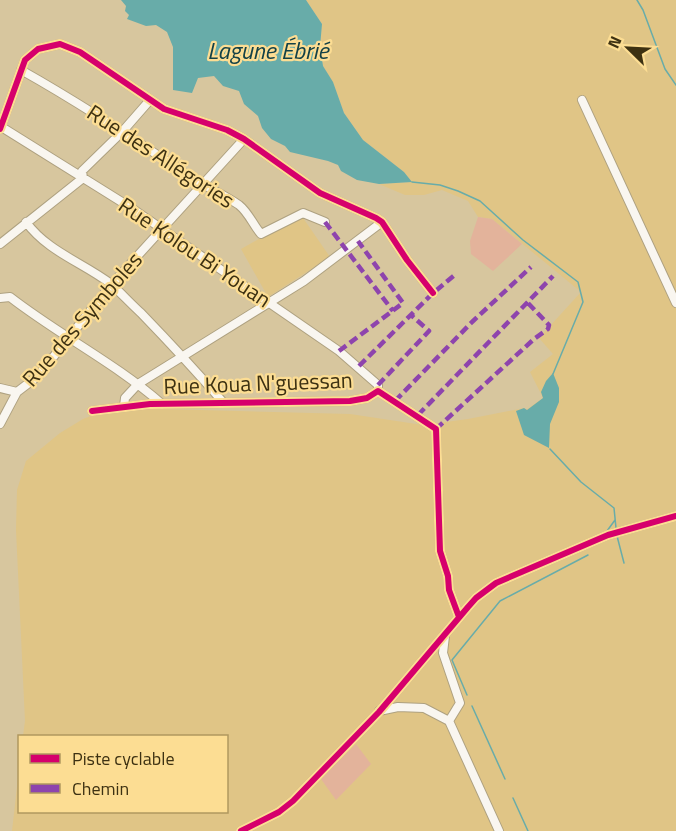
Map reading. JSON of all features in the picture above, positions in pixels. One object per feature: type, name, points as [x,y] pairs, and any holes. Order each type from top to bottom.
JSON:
[{"type":"street","points":[[0,127],[25,60],[33,51],[60,44],[80,52],[164,109],[228,130],[320,193],[382,222],[407,260],[433,293]]},
{"type":"street","name":"Rue des Allégories","points":[[21,70],[140,141],[203,185],[239,206],[252,218],[261,234],[303,213],[325,222]]},
{"type":"street","points":[[582,99],[676,303]]},
{"type":"street","points":[[0,244],[83,178],[82,171],[122,132],[150,100]]},
{"type":"street","name":"Rue Kolou Bi Youan","points":[[0,127],[162,229],[269,302],[359,366],[378,385],[378,391]]},
{"type":"street","name":"Rue des Symboles","points":[[0,424],[17,392],[38,376],[111,285],[244,139]]},
{"type":"street","points":[[26,222],[46,245],[83,265],[111,285],[183,356],[222,401]]},
{"type":"street","points":[[124,406],[125,398],[138,384],[304,281],[382,222]]},
{"type":"street","points":[[0,298],[10,297],[41,321],[120,370],[162,404]]},
{"type":"street","points":[[0,388],[17,392]]},
{"type":"street","name":"Rue Koua N'guessan","points":[[92,411],[124,406],[222,401],[350,401],[367,398],[378,391],[436,429],[440,551],[448,576],[449,590],[459,617]]},
{"type":"street","points":[[241,831],[279,812],[293,801],[379,712],[476,598],[496,583],[608,535],[676,516]]},
{"type":"street","points":[[445,635],[443,653],[460,703],[449,721]]},
{"type":"street","points":[[379,712],[398,706],[424,708],[449,721],[499,831]]},
{"type":"shaded area","points":[[306,0],[676,0],[676,831],[12,831],[18,778],[18,813],[228,813],[228,735],[23,735],[25,721],[16,530],[17,490],[26,461],[60,433],[83,419],[101,412],[125,408],[350,414],[423,425],[524,408],[526,410],[543,398],[530,372],[553,354],[539,338],[581,292],[492,219],[478,217],[468,201],[442,190],[424,195],[405,195],[379,184],[412,182],[404,172],[363,140],[344,113],[333,82],[323,66],[320,47],[322,24]]},
{"type":"shaded area","points":[[301,215],[330,257],[268,297],[241,249]]},
{"type":"shaded area","points":[[478,217],[492,219],[522,244],[493,271],[471,254],[470,241]]},
{"type":"shaded area","points":[[356,744],[371,764],[336,800],[321,779]]},
{"type":"water","name":"Lagune Ébrié","points":[[121,0],[306,0],[322,24],[320,47],[323,66],[333,82],[344,113],[363,140],[404,172],[412,182],[379,184],[357,180],[341,171],[338,165],[290,152],[285,146],[271,139],[262,128],[258,116],[244,104],[239,91],[223,86],[214,76],[198,78],[192,93],[173,90],[173,47],[167,32],[156,25],[146,26],[127,19],[129,15]]},
{"type":"water","points":[[553,373],[559,388],[559,402],[550,424],[549,448],[524,435],[516,411],[524,408],[527,410],[543,398],[541,392]]},
{"type":"waterway","points":[[637,0],[665,69],[676,85]]},
{"type":"waterway","points":[[412,182],[440,185],[480,201],[523,240],[578,282],[583,302],[553,374]]},
{"type":"waterway","points":[[550,449],[581,482],[614,508],[616,528]]},
{"type":"waterway","points":[[607,531],[615,520]]},
{"type":"waterway","points":[[617,536],[624,563]]},
{"type":"waterway","points":[[467,695],[452,660],[500,601],[588,555]]},
{"type":"waterway","points":[[472,706],[505,779]]},
{"type":"waterway","points":[[513,798],[528,831]]},
{"type":"marked path","points":[[325,222],[393,311]]},
{"type":"marked path","points":[[339,351],[403,303],[358,241]]},
{"type":"marked path","points":[[395,401],[472,322],[531,267]]},
{"type":"marked path","points":[[359,366],[433,293],[456,274]]},
{"type":"marked path","points":[[418,415],[553,276]]},
{"type":"marked path","points":[[436,429],[534,339],[548,329],[549,325],[527,302]]},
{"type":"marked path","points":[[378,385],[429,331],[411,315]]},
{"type":"cycle path","points":[[0,129],[25,60],[38,49],[60,44],[80,52],[164,109],[227,130],[244,139],[320,193],[382,222],[407,260],[433,293]]},
{"type":"cycle path","points":[[92,411],[150,404],[350,401],[367,398],[378,391],[436,429],[440,551],[448,576],[449,590],[459,617]]},
{"type":"cycle path","points":[[241,831],[279,812],[293,801],[379,712],[476,598],[496,583],[608,535],[676,516]]}]
